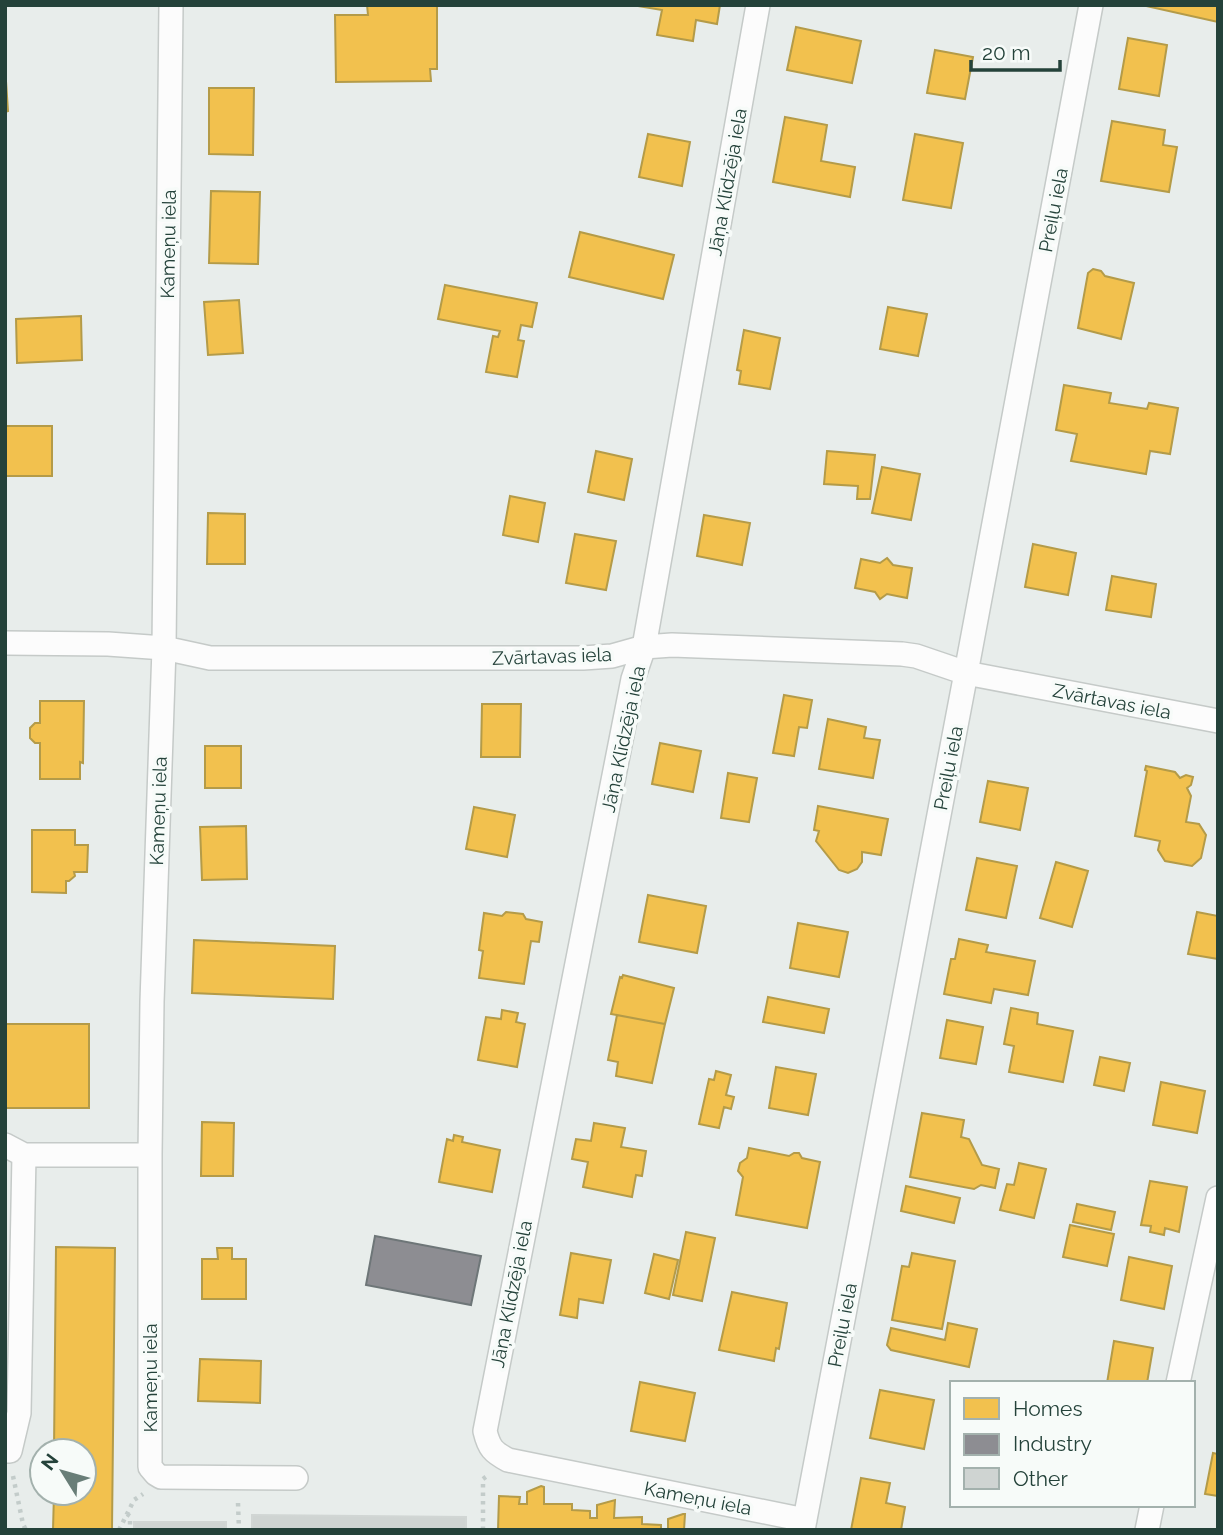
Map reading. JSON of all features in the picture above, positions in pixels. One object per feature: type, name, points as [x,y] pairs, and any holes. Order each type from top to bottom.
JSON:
[{"type":"street","name":"Kameņu iela","points":[[171,5],[164,648],[152,1002],[150,1467],[161,1477],[296,1478]]},
{"type":"street","name":"Jāņa Klīdzēja iela","points":[[508,1461],[489,1446],[485,1431],[633,679],[644,647],[758,5]]},
{"type":"street","name":"Preiļu iela","points":[[804,1525],[1091,5]]},
{"type":"street","name":"Zvārtavas iela","points":[[5,643],[108,644],[164,648],[209,658],[583,659],[612,656],[644,647],[673,645],[902,654],[966,673],[1218,721]]},
{"type":"street","points":[[8,1451],[19,1413],[15,1150],[150,1155]]},
{"type":"street","points":[[1178,1381],[1218,1198]]},
{"type":"street","name":"Kameņu iela","points":[[508,1461],[804,1525]]},
{"type":"street","points":[[1147,1530],[1152,1507]]},
{"type":"path","points":[[8,1451],[26,1530]]},
{"type":"path","points":[[483,1530],[484,1479],[508,1461]]},
{"type":"path","points":[[5,1489],[15,1489]]},
{"type":"path","points":[[127,1514],[130,1516],[130,1530]]},
{"type":"building: Homes","points":[[367,5],[437,5],[437,69],[430,69],[431,81],[336,82],[335,15],[368,15]]},
{"type":"building: Homes","points":[[720,5],[717,24],[696,20],[693,41],[657,35],[662,10],[638,6]]},
{"type":"building: Homes","points":[[1146,5],[1218,5],[1218,22],[1146,6]]},
{"type":"building: Homes","points":[[796,27],[861,41],[852,83],[787,70]]},
{"type":"building: Homes","points":[[1128,38],[1167,45],[1159,96],[1119,89]]},
{"type":"building: Homes","points":[[935,50],[973,57],[965,99],[927,93]]},
{"type":"building: Homes","points":[[5,66],[8,111],[5,112]]},
{"type":"building: Homes","points":[[209,88],[254,88],[253,155],[209,154]]},
{"type":"building: Homes","points":[[785,117],[827,125],[821,161],[855,167],[850,197],[773,182]]},
{"type":"building: Homes","points":[[1112,121],[1165,130],[1163,145],[1177,147],[1169,192],[1101,181]]},
{"type":"building: Homes","points":[[648,134],[690,142],[682,186],[639,177]]},
{"type":"building: Homes","points":[[915,134],[963,143],[951,208],[903,200]]},
{"type":"building: Homes","points":[[211,191],[260,192],[258,264],[209,263]]},
{"type":"building: Homes","points":[[580,232],[674,255],[663,299],[569,277]]},
{"type":"building: Homes","points":[[1093,269],[1101,271],[1105,276],[1134,283],[1121,339],[1078,328],[1088,273]]},
{"type":"building: Homes","points":[[445,285],[537,303],[532,327],[521,325],[518,340],[524,341],[517,377],[486,372],[493,336],[498,337],[500,331],[438,319]]},
{"type":"building: Homes","points":[[239,300],[243,353],[208,355],[204,302]]},
{"type":"building: Homes","points":[[888,307],[927,314],[918,356],[880,349]]},
{"type":"building: Homes","points":[[81,316],[82,360],[17,363],[16,319]]},
{"type":"building: Homes","points":[[744,330],[780,338],[770,389],[739,384],[741,371],[737,370]]},
{"type":"building: Homes","points":[[1064,385],[1111,393],[1109,403],[1147,409],[1149,403],[1178,408],[1170,454],[1150,451],[1146,474],[1071,461],[1077,434],[1056,430]]},
{"type":"building: Homes","points":[[5,426],[52,426],[52,476],[5,476]]},
{"type":"building: Homes","points":[[596,451],[632,459],[624,500],[588,492]]},
{"type":"building: Homes","points":[[827,451],[875,455],[870,499],[857,499],[858,486],[824,484]]},
{"type":"building: Homes","points":[[882,467],[920,474],[911,520],[872,513]]},
{"type":"building: Homes","points":[[510,496],[545,503],[538,542],[503,535]]},
{"type":"building: Homes","points":[[208,513],[245,514],[245,564],[207,564]]},
{"type":"building: Homes","points":[[704,515],[750,523],[742,565],[697,556]]},
{"type":"building: Homes","points":[[575,534],[616,541],[606,590],[566,583]]},
{"type":"building: Homes","points":[[1033,544],[1076,553],[1068,595],[1025,587]]},
{"type":"building: Homes","points":[[887,558],[893,565],[912,568],[907,598],[887,594],[880,599],[875,592],[855,588],[861,559],[880,563]]},
{"type":"building: Homes","points":[[1112,576],[1156,584],[1151,617],[1106,610]]},
{"type":"building: Homes","points":[[784,695],[812,700],[807,728],[799,727],[794,756],[773,753]]},
{"type":"building: Homes","points":[[40,701],[84,701],[83,763],[80,762],[80,779],[40,779],[40,743],[35,743],[30,738],[30,728],[35,723],[40,723]]},
{"type":"building: Homes","points":[[482,704],[521,704],[520,757],[481,757]]},
{"type":"building: Homes","points":[[828,719],[866,727],[864,738],[880,740],[873,778],[819,769]]},
{"type":"building: Homes","points":[[660,743],[701,751],[693,792],[652,784]]},
{"type":"building: Homes","points":[[205,746],[241,746],[241,788],[205,788]]},
{"type":"building: Homes","points":[[1146,766],[1175,772],[1180,778],[1186,775],[1193,777],[1187,788],[1191,796],[1186,822],[1199,824],[1206,835],[1201,858],[1192,866],[1165,861],[1158,850],[1160,841],[1135,836]]},
{"type":"building: Homes","points":[[728,773],[757,778],[749,822],[721,818]]},
{"type":"building: Homes","points":[[988,781],[1028,788],[1020,830],[980,822]]},
{"type":"building: Homes","points":[[818,806],[888,819],[881,855],[862,852],[862,862],[857,869],[848,873],[839,870],[816,841],[819,831],[814,830]]},
{"type":"building: Homes","points":[[474,807],[515,815],[507,857],[466,849]]},
{"type":"building: Homes","points":[[246,826],[247,879],[202,880],[200,827]]},
{"type":"building: Homes","points":[[32,830],[75,830],[75,845],[88,845],[87,872],[74,872],[75,876],[66,881],[66,893],[32,892]]},
{"type":"building: Homes","points":[[977,858],[1017,866],[1006,918],[966,910]]},
{"type":"building: Homes","points":[[1056,862],[1088,871],[1072,927],[1040,918]]},
{"type":"building: Homes","points":[[648,895],[706,906],[697,953],[639,942]]},
{"type":"building: Homes","points":[[506,912],[523,914],[526,919],[542,922],[539,942],[531,941],[524,984],[479,978],[483,951],[479,950],[484,913],[502,916]]},
{"type":"building: Homes","points":[[1197,912],[1218,916],[1218,959],[1188,954]]},
{"type":"building: Homes","points":[[798,923],[848,932],[839,977],[790,968]]},
{"type":"building: Homes","points":[[959,939],[988,945],[986,952],[1035,961],[1028,995],[994,989],[991,1003],[944,994],[951,959],[955,959]]},
{"type":"building: Homes","points":[[194,940],[335,946],[333,999],[192,993]]},
{"type":"building: Homes","points":[[623,975],[674,988],[665,1024],[611,1014],[620,977]]},
{"type":"building: Homes","points":[[768,997],[829,1009],[824,1033],[763,1022]]},
{"type":"building: Homes","points":[[1011,1008],[1038,1013],[1037,1024],[1073,1031],[1063,1082],[1009,1072],[1014,1046],[1004,1044]]},
{"type":"building: Homes","points":[[502,1010],[518,1013],[516,1022],[525,1024],[517,1067],[478,1060],[486,1017],[501,1019]]},
{"type":"building: Homes","points":[[617,1015],[665,1024],[652,1083],[616,1076],[618,1062],[608,1060]]},
{"type":"building: Homes","points":[[947,1020],[983,1027],[976,1064],[940,1058]]},
{"type":"building: Homes","points":[[5,1024],[89,1024],[89,1108],[5,1108]]},
{"type":"building: Homes","points":[[1100,1057],[1130,1063],[1124,1091],[1094,1085]]},
{"type":"building: Homes","points":[[776,1067],[816,1074],[808,1115],[769,1108]]},
{"type":"building: Homes","points":[[716,1071],[731,1075],[726,1095],[734,1097],[731,1109],[724,1107],[719,1128],[699,1124],[709,1079],[714,1080]]},
{"type":"building: Homes","points":[[1161,1082],[1205,1091],[1197,1133],[1153,1125]]},
{"type":"building: Homes","points":[[922,1113],[964,1120],[961,1137],[969,1139],[982,1165],[999,1169],[995,1188],[981,1185],[974,1189],[910,1177]]},
{"type":"building: Homes","points":[[202,1122],[234,1123],[233,1176],[201,1176]]},
{"type":"building: Homes","points":[[594,1123],[625,1128],[621,1147],[646,1151],[642,1176],[636,1175],[632,1197],[583,1187],[588,1162],[572,1159],[576,1139],[591,1141]]},
{"type":"building: Homes","points":[[454,1135],[463,1137],[462,1142],[500,1150],[492,1192],[439,1182],[447,1139],[453,1141]]},
{"type":"building: Homes","points":[[749,1148],[789,1156],[799,1153],[802,1158],[820,1162],[807,1228],[736,1215],[743,1177],[738,1171],[740,1163],[747,1158]]},
{"type":"building: Homes","points":[[1019,1163],[1046,1169],[1034,1218],[1000,1210],[1007,1184],[1014,1185]]},
{"type":"building: Homes","points":[[1150,1181],[1187,1187],[1179,1232],[1165,1228],[1164,1235],[1150,1232],[1151,1226],[1141,1225]]},
{"type":"building: Homes","points":[[906,1186],[960,1198],[954,1223],[901,1211]]},
{"type":"building: Homes","points":[[1077,1204],[1115,1212],[1111,1230],[1073,1222]]},
{"type":"building: Homes","points":[[1070,1225],[1114,1234],[1107,1266],[1063,1257]]},
{"type":"building: Homes","points":[[686,1232],[715,1238],[702,1301],[673,1295]]},
{"type":"building: Homes","points":[[56,1247],[115,1248],[112,1530],[53,1530],[54,1507],[98,1507],[98,1437],[54,1437]]},
{"type":"building: Homes","points":[[217,1248],[232,1248],[232,1259],[246,1259],[246,1299],[202,1299],[202,1259],[218,1259]]},
{"type":"building: Homes","points":[[571,1253],[611,1260],[603,1303],[579,1299],[577,1318],[560,1315]]},
{"type":"building: Homes","points":[[912,1253],[955,1261],[942,1329],[892,1320],[902,1266],[909,1267]]},
{"type":"building: Homes","points":[[654,1254],[678,1260],[669,1299],[645,1293]]},
{"type":"building: Homes","points":[[1129,1257],[1172,1266],[1164,1309],[1121,1300]]},
{"type":"building: Homes","points":[[732,1292],[787,1303],[779,1349],[776,1348],[774,1361],[719,1350]]},
{"type":"building: Homes","points":[[948,1323],[977,1329],[969,1367],[891,1350],[887,1345],[891,1328],[945,1340]]},
{"type":"building: Homes","points":[[1114,1341],[1153,1348],[1147,1381],[1107,1381]]},
{"type":"building: Homes","points":[[200,1359],[261,1361],[260,1403],[198,1401]]},
{"type":"building: Homes","points":[[640,1382],[695,1393],[685,1441],[631,1431]]},
{"type":"building: Homes","points":[[880,1390],[934,1400],[924,1449],[870,1438]]},
{"type":"building: Homes","points":[[1213,1453],[1218,1454],[1218,1496],[1205,1494]]},
{"type":"building: Homes","points":[[861,1478],[890,1483],[886,1503],[905,1507],[901,1530],[851,1530]]},
{"type":"building: Homes","points":[[544,1487],[544,1504],[572,1504],[572,1510],[590,1511],[590,1518],[597,1518],[597,1505],[615,1500],[614,1518],[642,1517],[642,1524],[661,1525],[661,1530],[498,1530],[499,1496],[520,1497],[519,1504],[527,1504],[527,1492]]},
{"type":"building: Homes","points":[[683,1514],[684,1530],[668,1530],[668,1519]]},
{"type":"building: Industry","points":[[375,1236],[481,1256],[471,1305],[366,1285]]},
{"type":"building: Other","points":[[252,1515],[466,1517],[466,1530],[252,1530]]},
{"type":"building: Other","points":[[134,1522],[226,1522],[226,1530],[134,1530]]}]
